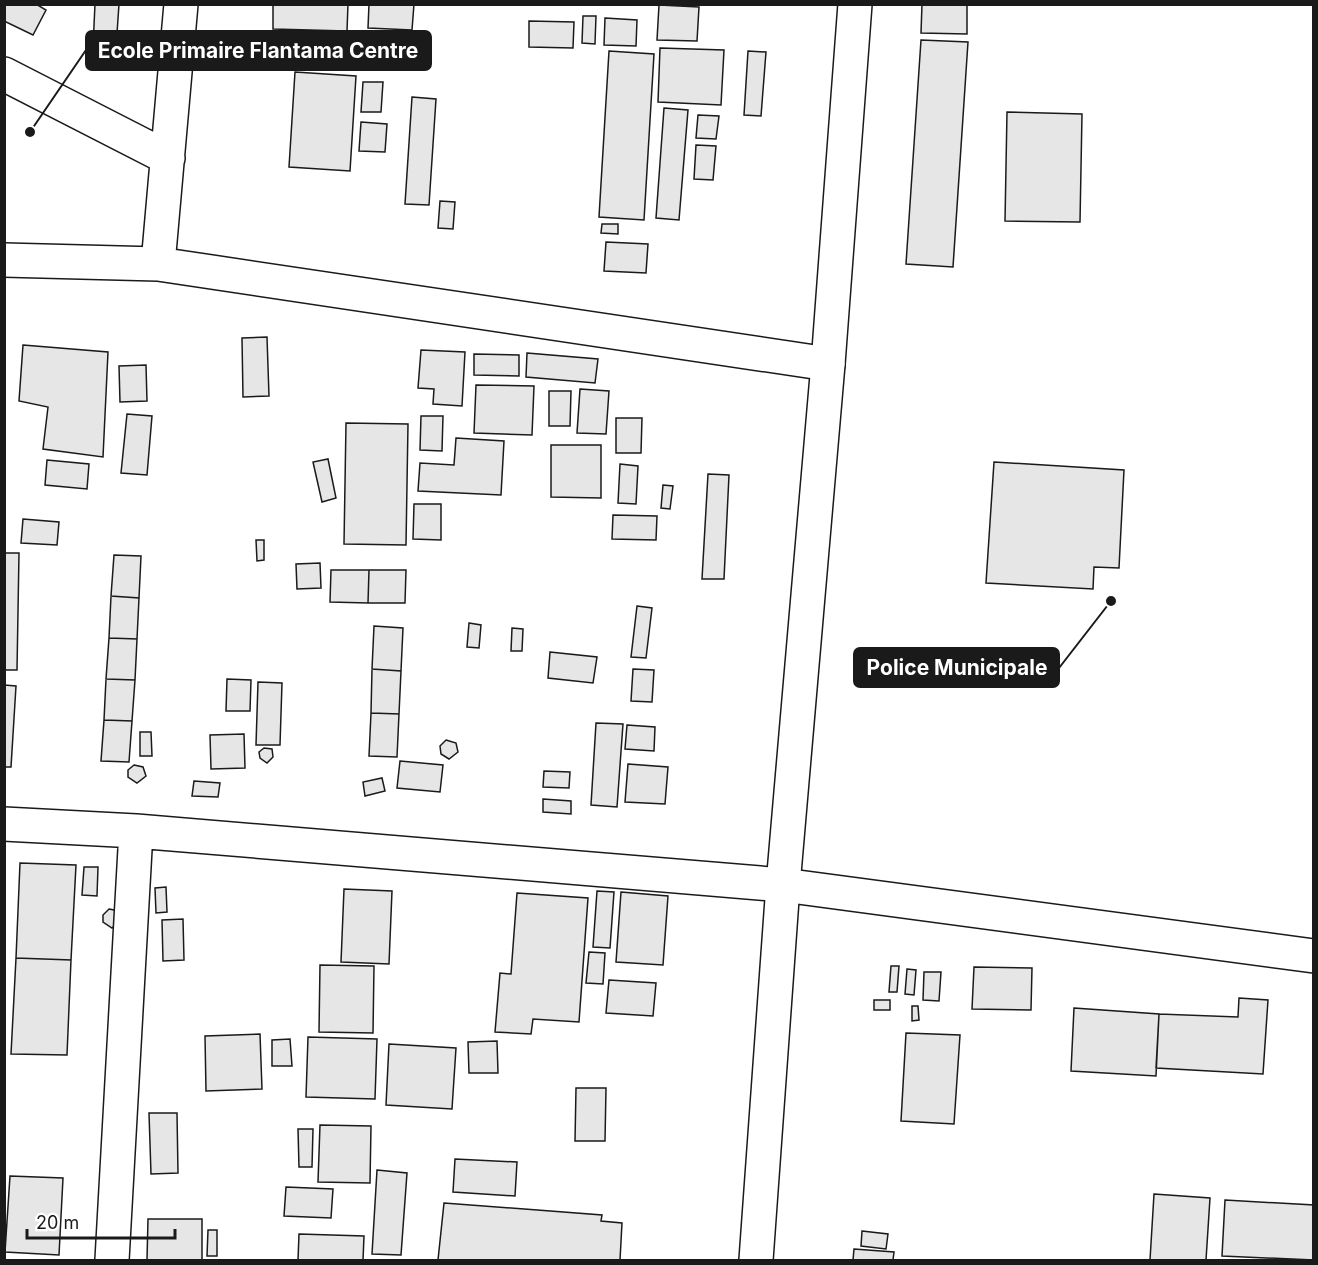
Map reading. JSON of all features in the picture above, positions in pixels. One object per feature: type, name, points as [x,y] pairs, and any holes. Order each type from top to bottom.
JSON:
[{"type":"street","points":[[158,264],[181,4]]},
{"type":"street","points":[[756,1260],[783,885],[828,363],[855,4]]},
{"type":"street","points":[[4,74],[168,158]]},
{"type":"street","points":[[4,260],[158,264],[828,363]]},
{"type":"street","points":[[4,824],[136,831],[783,885],[1314,956]]},
{"type":"street","points":[[112,1260],[136,831]]},
{"type":"building","points":[[4,4],[36,4],[46,10],[33,35],[4,21]]},
{"type":"building","points":[[95,4],[119,4],[116,48],[93,47]]},
{"type":"building","points":[[273,4],[348,4],[347,31],[273,29]]},
{"type":"building","points":[[369,4],[414,4],[412,30],[368,28]]},
{"type":"building","points":[[922,4],[967,4],[967,34],[921,33]]},
{"type":"building","points":[[659,5],[699,7],[697,41],[657,40]]},
{"type":"building","points":[[583,16],[596,16],[595,44],[582,43]]},
{"type":"building","points":[[605,18],[637,20],[636,46],[604,45]]},
{"type":"building","points":[[529,21],[574,22],[573,48],[529,47]]},
{"type":"building","points":[[392,38],[431,38],[431,60],[392,59]]},
{"type":"building","points":[[921,40],[968,42],[953,267],[906,264]]},
{"type":"building","points":[[660,48],[724,50],[721,105],[658,102]]},
{"type":"building","points":[[609,51],[654,54],[644,220],[599,217]]},
{"type":"building","points":[[748,51],[766,52],[761,116],[744,115]]},
{"type":"building","points":[[295,72],[356,76],[350,171],[289,167]]},
{"type":"building","points":[[363,82],[383,82],[381,112],[361,112]]},
{"type":"building","points":[[412,97],[436,99],[429,205],[405,204]]},
{"type":"building","points":[[664,108],[688,110],[679,220],[656,218]]},
{"type":"building","points":[[1007,112],[1082,114],[1080,222],[1005,221]]},
{"type":"building","points":[[698,115],[719,116],[716,139],[696,138]]},
{"type":"building","points":[[361,122],[387,124],[385,152],[359,151]]},
{"type":"building","points":[[696,145],[716,146],[713,180],[694,179]]},
{"type":"building","points":[[440,201],[455,202],[453,229],[438,228]]},
{"type":"building","points":[[602,224],[618,224],[618,234],[601,233]]},
{"type":"building","points":[[606,242],[648,244],[646,273],[604,271]]},
{"type":"building","points":[[267,337],[269,396],[243,397],[242,338]]},
{"type":"building","points":[[23,345],[108,352],[103,457],[43,449],[48,407],[19,401]]},
{"type":"building","points":[[421,350],[465,352],[462,406],[433,404],[434,389],[418,388]]},
{"type":"building","points":[[527,353],[598,359],[595,383],[526,377]]},
{"type":"building","points":[[474,354],[519,355],[519,376],[474,375]]},
{"type":"building","points":[[146,365],[147,401],[120,402],[119,366]]},
{"type":"building","points":[[476,385],[534,386],[532,435],[474,433]]},
{"type":"building","points":[[580,389],[609,391],[606,434],[577,433]]},
{"type":"building","points":[[549,391],[571,391],[570,426],[549,426]]},
{"type":"building","points":[[127,414],[152,416],[147,475],[121,473]]},
{"type":"building","points":[[421,416],[443,416],[442,451],[420,450]]},
{"type":"building","points":[[616,418],[642,418],[641,453],[616,453]]},
{"type":"building","points":[[346,423],[408,424],[406,545],[344,544]]},
{"type":"building","points":[[456,438],[504,441],[501,495],[418,491],[420,463],[454,465]]},
{"type":"building","points":[[551,445],[601,445],[601,498],[551,497]]},
{"type":"building","points":[[328,459],[336,498],[322,502],[313,462]]},
{"type":"building","points":[[47,460],[89,464],[87,489],[45,485]]},
{"type":"building","points":[[994,462],[1124,470],[1119,568],[1094,567],[1093,589],[986,583]]},
{"type":"building","points":[[620,464],[638,466],[636,504],[618,503]]},
{"type":"building","points":[[708,474],[729,475],[724,579],[702,579]]},
{"type":"building","points":[[663,485],[673,486],[670,509],[661,508]]},
{"type":"building","points":[[414,504],[441,504],[441,540],[413,539]]},
{"type":"building","points":[[613,515],[657,516],[656,540],[612,539]]},
{"type":"building","points":[[23,519],[59,522],[57,545],[21,543]]},
{"type":"building","points":[[256,540],[264,540],[264,560],[257,561]]},
{"type":"building","points":[[4,553],[19,553],[17,670],[4,670]]},
{"type":"building","points":[[114,555],[141,556],[139,598],[111,596]]},
{"type":"building","points":[[320,563],[321,588],[297,589],[296,564]]},
{"type":"building","points":[[331,570],[369,570],[368,603],[330,602]]},
{"type":"building","points":[[369,570],[406,570],[405,603],[368,603]]},
{"type":"building","points":[[111,596],[139,598],[137,639],[109,638]]},
{"type":"building","points":[[637,606],[652,608],[646,658],[631,657]]},
{"type":"building","points":[[469,623],[481,625],[479,648],[467,647]]},
{"type":"building","points":[[374,626],[403,628],[401,671],[372,669]]},
{"type":"building","points":[[512,628],[523,629],[522,651],[511,651]]},
{"type":"building","points":[[109,638],[137,639],[135,680],[106,679]]},
{"type":"building","points":[[550,652],[597,657],[593,683],[548,678]]},
{"type":"building","points":[[372,669],[401,671],[399,714],[371,713]]},
{"type":"building","points":[[633,669],[654,670],[652,702],[631,701]]},
{"type":"building","points":[[106,679],[135,680],[132,721],[104,720]]},
{"type":"building","points":[[227,679],[251,680],[250,711],[226,711]]},
{"type":"building","points":[[258,682],[282,683],[280,745],[256,745]]},
{"type":"building","points":[[4,685],[16,686],[11,767],[4,767]]},
{"type":"building","points":[[371,713],[399,714],[397,757],[369,756]]},
{"type":"building","points":[[104,720],[132,721],[129,762],[101,761]]},
{"type":"building","points":[[596,723],[623,724],[617,807],[591,805]]},
{"type":"building","points":[[627,725],[655,727],[654,751],[625,749]]},
{"type":"building","points":[[140,732],[151,732],[152,756],[140,756]]},
{"type":"building","points":[[244,734],[245,768],[211,769],[210,735]]},
{"type":"building","points":[[446,740],[456,743],[458,752],[449,759],[441,754],[440,746]]},
{"type":"building","points":[[264,748],[272,749],[273,757],[267,763],[260,758],[259,752]]},
{"type":"building","points":[[400,761],[443,765],[440,792],[397,788]]},
{"type":"building","points":[[628,764],[668,767],[665,804],[625,802]]},
{"type":"building","points":[[134,765],[143,767],[146,776],[137,783],[128,777],[128,770]]},
{"type":"building","points":[[544,771],[570,772],[569,788],[543,787]]},
{"type":"building","points":[[382,778],[385,791],[365,796],[363,782]]},
{"type":"building","points":[[194,781],[220,783],[218,797],[192,796]]},
{"type":"building","points":[[543,799],[571,801],[571,814],[543,812]]},
{"type":"building","points":[[20,863],[76,865],[71,960],[16,958]]},
{"type":"building","points":[[84,867],[98,867],[97,896],[82,895]]},
{"type":"building","points":[[166,887],[167,912],[156,913],[155,888]]},
{"type":"building","points":[[344,889],[392,891],[389,964],[341,962]]},
{"type":"building","points":[[597,891],[614,892],[610,948],[593,947]]},
{"type":"building","points":[[621,892],[668,896],[663,965],[616,962]]},
{"type":"building","points":[[517,893],[588,898],[579,1022],[533,1019],[531,1034],[495,1032],[500,973],[511,974]]},
{"type":"building","points":[[109,909],[119,911],[120,921],[112,928],[103,922],[103,915]]},
{"type":"building","points":[[183,919],[184,960],[163,961],[162,920]]},
{"type":"building","points":[[589,952],[605,953],[603,984],[586,983]]},
{"type":"building","points":[[16,958],[71,960],[67,1055],[11,1054]]},
{"type":"building","points":[[320,965],[374,966],[373,1033],[319,1032]]},
{"type":"building","points":[[891,966],[899,966],[897,992],[889,992]]},
{"type":"building","points":[[974,967],[1032,968],[1031,1010],[972,1009]]},
{"type":"building","points":[[907,969],[916,970],[914,995],[905,994]]},
{"type":"building","points":[[924,972],[941,972],[939,1001],[923,1000]]},
{"type":"building","points":[[609,980],[656,983],[653,1016],[606,1013]]},
{"type":"building","points":[[1239,998],[1268,1000],[1263,1074],[1156,1068],[1159,1014],[1238,1017]]},
{"type":"building","points":[[874,1000],[890,1000],[890,1010],[874,1010]]},
{"type":"building","points":[[912,1006],[918,1006],[919,1020],[912,1021]]},
{"type":"building","points":[[1074,1008],[1159,1014],[1156,1076],[1071,1071]]},
{"type":"building","points":[[906,1033],[960,1035],[954,1124],[901,1121]]},
{"type":"building","points":[[260,1034],[262,1089],[206,1091],[205,1036]]},
{"type":"building","points":[[308,1037],[377,1039],[375,1099],[306,1097]]},
{"type":"building","points":[[290,1039],[292,1066],[272,1066],[272,1040]]},
{"type":"building","points":[[497,1041],[498,1073],[469,1073],[468,1042]]},
{"type":"building","points":[[389,1044],[456,1048],[452,1109],[386,1105]]},
{"type":"building","points":[[576,1088],[606,1088],[605,1141],[575,1141]]},
{"type":"building","points":[[149,1113],[177,1113],[178,1173],[151,1174]]},
{"type":"building","points":[[320,1125],[371,1126],[370,1183],[318,1182]]},
{"type":"building","points":[[298,1129],[313,1129],[312,1167],[299,1167]]},
{"type":"building","points":[[455,1159],[517,1162],[515,1196],[453,1192]]},
{"type":"building","points":[[377,1170],[407,1173],[401,1255],[372,1254]]},
{"type":"building","points":[[10,1176],[63,1178],[59,1255],[5,1252]]},
{"type":"building","points":[[286,1187],[333,1189],[331,1218],[284,1216]]},
{"type":"building","points":[[1154,1194],[1210,1198],[1206,1260],[1150,1260]]},
{"type":"building","points":[[1225,1200],[1314,1205],[1314,1260],[1222,1256]]},
{"type":"building","points":[[444,1203],[602,1215],[601,1221],[622,1223],[620,1260],[438,1260]]},
{"type":"building","points":[[148,1219],[202,1219],[202,1260],[147,1260]]},
{"type":"building","points":[[208,1230],[217,1230],[217,1256],[207,1256]]},
{"type":"building","points":[[862,1231],[888,1234],[886,1249],[861,1246]]},
{"type":"building","points":[[299,1234],[364,1236],[363,1260],[298,1260]]},
{"type":"building","points":[[854,1249],[894,1252],[893,1260],[853,1260]]},
{"type":"place","name":"Ecole Primaire Flantama Centre","points":[[30,132]]},
{"type":"place","name":"Police Municipale","points":[[1111,601]]}]
